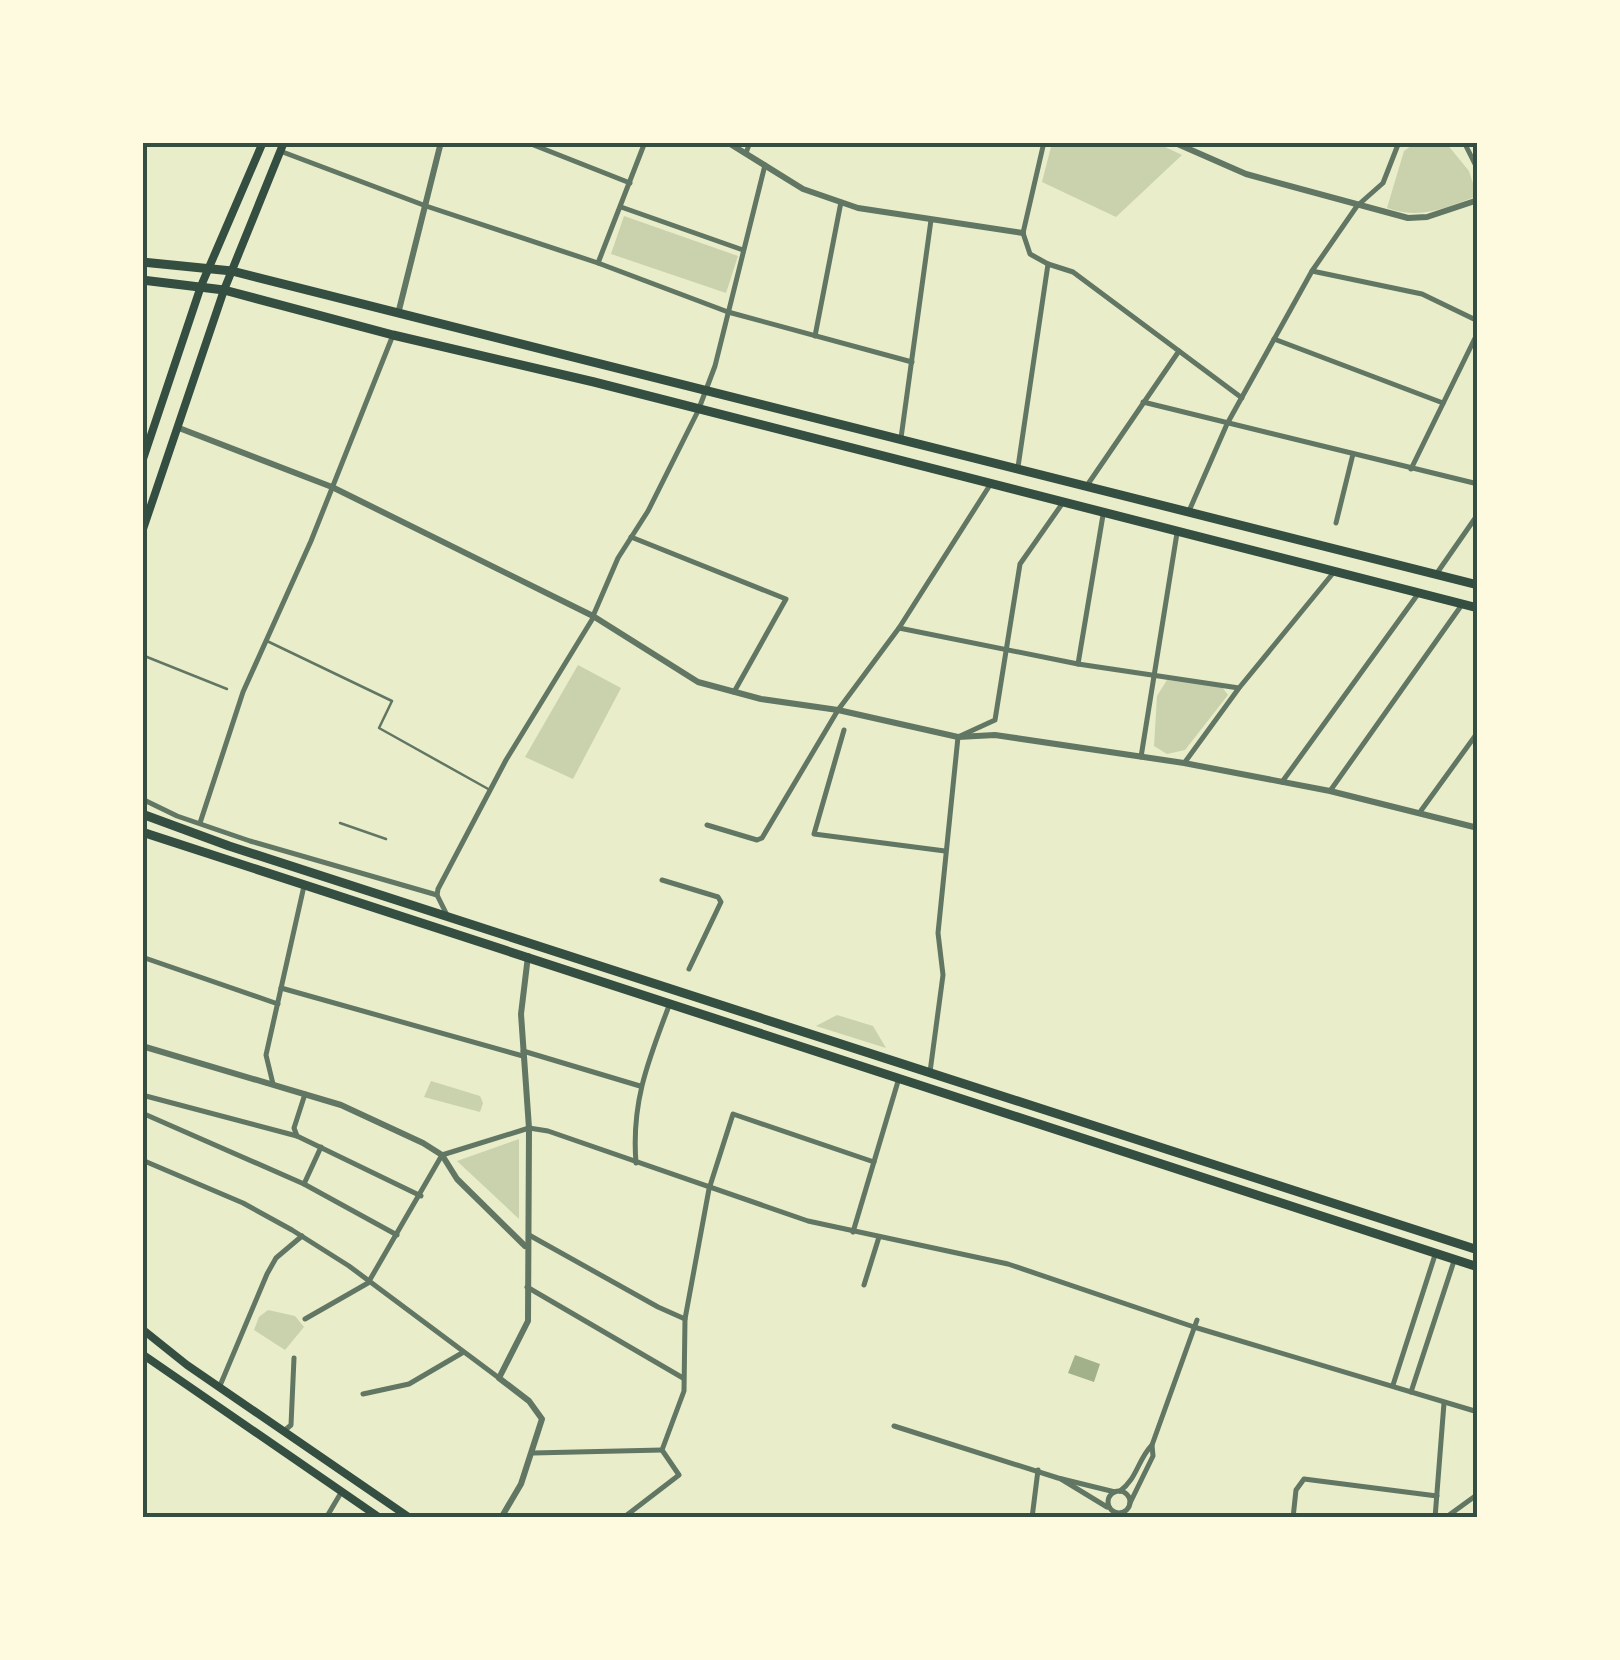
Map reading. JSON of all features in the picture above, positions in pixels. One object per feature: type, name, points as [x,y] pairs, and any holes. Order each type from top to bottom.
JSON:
[{"type":"main road","points":[[142,462],[201,286],[264,142]]},
{"type":"main road","points":[[142,532],[224,290],[282,146]]},
{"type":"main road","points":[[142,262],[232,270],[1478,584]]},
{"type":"main road","points":[[142,280],[224,290],[393,336],[594,382],[1478,608]]},
{"type":"main road","points":[[142,814],[228,846],[1478,1250]]},
{"type":"main road","points":[[145,834],[1478,1267]]},
{"type":"main road","points":[[142,1328],[219,1388],[410,1518]]},
{"type":"main road","points":[[142,1354],[380,1518]]},
{"type":"street","points":[[398,314],[441,142]]},
{"type":"street","points":[[526,142],[630,183]]},
{"type":"street","points":[[598,264],[646,142]]},
{"type":"street","points":[[727,142],[803,189],[841,202],[931,220],[1023,232]]},
{"type":"street","points":[[746,154],[750,142]]},
{"type":"street","points":[[1044,142],[1023,232],[1030,254],[1073,272],[1242,398]]},
{"type":"street","points":[[1172,142],[1246,174],[1408,218],[1427,218],[1478,200]]},
{"type":"street","points":[[1189,512],[1228,424],[1312,272],[1357,206],[1383,183],[1399,142]]},
{"type":"street","points":[[1464,142],[1478,170]]},
{"type":"street","points":[[282,146],[426,206],[728,312],[912,362]]},
{"type":"street","points":[[436,894],[490,790],[593,616],[618,558],[698,411],[765,165]]},
{"type":"street","points":[[814,337],[841,202]]},
{"type":"street","points":[[621,207],[743,250]]},
{"type":"street","points":[[901,441],[931,220]]},
{"type":"street","points":[[1018,470],[1048,264]]},
{"type":"street","points":[[1312,272],[1422,294],[1478,321]]},
{"type":"street","points":[[1412,468],[1478,332]]},
{"type":"street","points":[[200,822],[242,695],[393,336]]},
{"type":"street","points":[[1274,339],[1443,403]]},
{"type":"street","points":[[1086,487],[1179,351]]},
{"type":"street","points":[[1144,402],[1478,484]]},
{"type":"street","points":[[179,428],[332,486],[593,616],[698,682],[958,737],[995,735],[1184,763],[1330,792],[1478,828]]},
{"type":"street","points":[[1336,523],[1353,454]]},
{"type":"street","points":[[707,825],[757,840],[762,838],[838,710],[898,628],[990,485]]},
{"type":"street","points":[[958,737],[995,720],[1020,564],[1062,504]]},
{"type":"street","points":[[1078,664],[1104,514]]},
{"type":"street","points":[[1437,573],[1478,514]]},
{"type":"street","points":[[1141,757],[1178,533]]},
{"type":"street","points":[[631,537],[786,600],[734,692]]},
{"type":"street","points":[[1184,763],[1239,688],[1334,572]]},
{"type":"street","points":[[1282,782],[1418,593]]},
{"type":"street","points":[[1330,792],[1463,604]]},
{"type":"street","points":[[898,628],[1078,664],[1239,688]]},
{"type":"street","points":[[844,730],[814,834],[945,851]]},
{"type":"street","points":[[1420,812],[1478,732]]},
{"type":"street","points":[[930,1075],[943,975],[938,933],[958,737]]},
{"type":"street","points":[[142,800],[250,841],[436,894],[447,915]]},
{"type":"street","points":[[662,880],[718,897],[721,902],[690,968]]},
{"type":"street","points":[[273,1084],[266,1056],[304,883]]},
{"type":"street","points":[[498,1378],[528,1322],[529,1128],[521,1014],[528,956]]},
{"type":"street","points":[[142,957],[278,1004]]},
{"type":"street","points":[[281,988],[640,1086]]},
{"type":"street","points":[[636,1163],[634,1135],[640,1086],[670,1003]]},
{"type":"street","points":[[142,1046],[341,1105],[423,1142],[442,1155],[457,1179],[526,1247]]},
{"type":"street","points":[[852,1232],[898,1078]]},
{"type":"street","points":[[298,1136],[294,1128],[304,1094]]},
{"type":"street","points":[[142,1095],[298,1136],[420,1196]]},
{"type":"street","points":[[142,1112],[304,1184],[397,1235]]},
{"type":"street","points":[[662,1450],[684,1391],[684,1319],[709,1189],[733,1114],[874,1162]]},
{"type":"street","points":[[305,1319],[368,1283],[442,1155],[529,1128],[548,1130],[709,1189],[852,1232],[1008,1264],[1478,1412]]},
{"type":"street","points":[[304,1184],[321,1147]]},
{"type":"street","points":[[142,1160],[243,1203],[302,1236],[529,1401],[542,1419],[522,1484],[501,1518]]},
{"type":"street","points":[[526,1234],[684,1319]]},
{"type":"street","points":[[219,1388],[267,1274],[276,1258],[302,1236]]},
{"type":"street","points":[[864,1284],[879,1237]]},
{"type":"street","points":[[1393,1386],[1435,1255]]},
{"type":"street","points":[[1410,1392],[1454,1261]]},
{"type":"street","points":[[527,1287],[683,1378]]},
{"type":"street","points":[[1112,1512],[1109,1497],[1130,1482],[1152,1446],[1196,1323]]},
{"type":"street","points":[[363,1394],[409,1384],[462,1353]]},
{"type":"street","points":[[284,1432],[291,1425],[294,1358]]},
{"type":"street","points":[[1435,1518],[1444,1404]]},
{"type":"street","points":[[894,1426],[1058,1478],[1126,1494],[1130,1518]]},
{"type":"street","points":[[1058,1478],[1112,1512],[1122,1514],[1153,1456],[1152,1446]]},
{"type":"street","points":[[533,1453],[662,1450]]},
{"type":"street","points":[[623,1518],[679,1475],[662,1450]]},
{"type":"street","points":[[1032,1518],[1038,1470]]},
{"type":"street","points":[[1293,1518],[1296,1490],[1304,1480],[1437,1496]]},
{"type":"street","points":[[326,1518],[342,1492]]},
{"type":"street","points":[[1444,1518],[1478,1494]]},
{"type":"lane","points":[[266,641],[392,701],[379,728],[490,790]]},
{"type":"lane","points":[[142,655],[227,689]]},
{"type":"lane","points":[[340,823],[386,839]]},
{"type":"shaded area","points":[[1052,143],[1157,143],[1182,155],[1116,217],[1042,182]]},
{"type":"shaded area","points":[[1415,143],[1446,143],[1469,171],[1477,196],[1422,213],[1387,208],[1404,151]]},
{"type":"shaded area","points":[[624,216],[738,256],[726,293],[611,254]]},
{"type":"shaded area","points":[[578,665],[621,688],[573,779],[525,757]]},
{"type":"shaded area","points":[[1167,680],[1222,687],[1228,695],[1185,750],[1167,754],[1154,746],[1157,696]]},
{"type":"shaded area","points":[[837,1015],[873,1026],[886,1048],[816,1026]]},
{"type":"shaded area","points":[[431,1081],[480,1096],[480,1112],[424,1097]]},
{"type":"shaded area","points":[[519,1139],[519,1219],[457,1161]]},
{"type":"shaded area","points":[[268,1310],[295,1316],[304,1327],[285,1350],[254,1330],[259,1317]]},
{"type":"shaded area","points":[[1075,1355],[1100,1364],[1094,1382],[1068,1373]]}]
